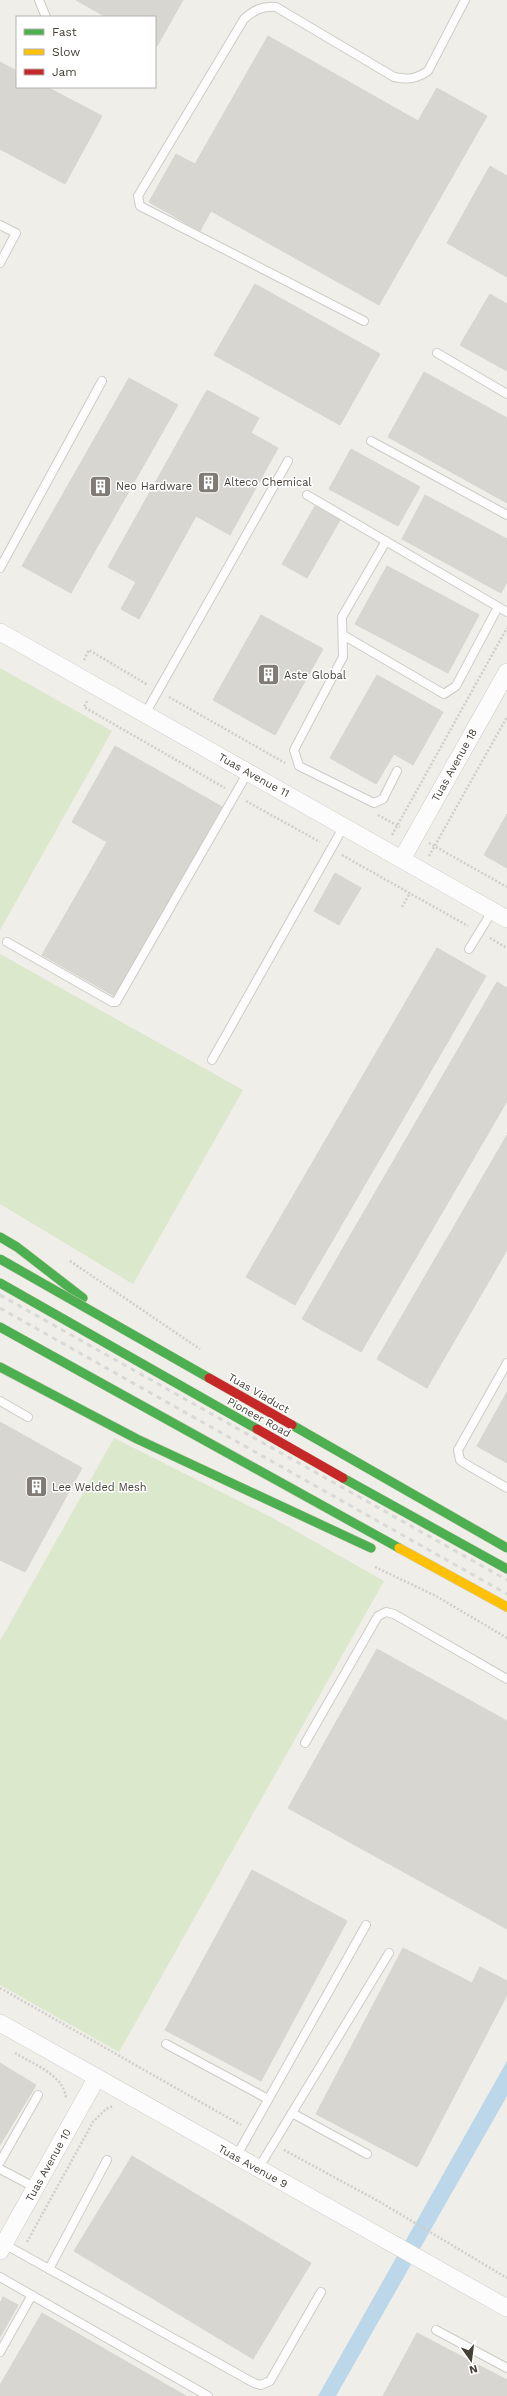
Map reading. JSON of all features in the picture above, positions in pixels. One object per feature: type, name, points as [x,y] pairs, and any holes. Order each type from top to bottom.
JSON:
[{"type":"main road","points":[[0,1238],[17,1247],[128,1334],[193,1394]]},
{"type":"main road","name":"Tuas Viaduct","points":[[0,1259],[507,1548]]},
{"type":"main road","name":"Pioneer Road","points":[[0,1283],[193,1394],[507,1568]]},
{"type":"main road","points":[[0,1327],[507,1608]]},
{"type":"main road","points":[[0,1367],[41,1390],[249,1493],[383,1553]]},
{"type":"street","name":"Tuas Avenue 11","points":[[0,632],[500,915]]},
{"type":"street","name":"Tuas Avenue 18","points":[[402,859],[507,672]]},
{"type":"street","name":"Tuas Avenue 9","points":[[0,2023],[96,2079],[507,2308]]},
{"type":"street","name":"Tuas Avenue 10","points":[[2,2247],[96,2079]]},
{"type":"lane","points":[[39,0],[46,16]]},
{"type":"lane","points":[[364,321],[140,206],[138,196],[244,19],[253,11],[265,6],[276,7],[394,77],[408,80],[419,77],[428,71],[465,0]]},
{"type":"lane","points":[[0,225],[16,233],[0,263]]},
{"type":"lane","points":[[437,353],[507,394]]},
{"type":"lane","points":[[0,568],[102,381]]},
{"type":"lane","points":[[371,441],[507,515]]},
{"type":"lane","points":[[145,714],[288,461]]},
{"type":"lane","points":[[307,495],[507,612]]},
{"type":"lane","points":[[386,541],[342,617],[343,657],[294,750],[299,766],[374,803],[383,799],[396,771]]},
{"type":"lane","points":[[343,635],[444,694],[456,686],[498,607]]},
{"type":"lane","points":[[7,942],[112,1002],[116,1002],[248,772]]},
{"type":"lane","points":[[212,1060],[344,826]]},
{"type":"lane","points":[[469,949],[480,932],[500,915]]},
{"type":"lane","points":[[507,1363],[458,1450],[458,1456],[464,1464],[507,1488]]},
{"type":"lane","points":[[0,1401],[28,1417]]},
{"type":"lane","points":[[306,1743],[378,1616],[386,1612],[394,1614],[507,1679]]},
{"type":"lane","points":[[236,2157],[366,1925]]},
{"type":"lane","points":[[258,2169],[389,1953]]},
{"type":"lane","points":[[166,2044],[268,2099]]},
{"type":"lane","points":[[0,2162],[38,2095]]},
{"type":"lane","points":[[292,2113],[367,2154]]},
{"type":"lane","points":[[49,2269],[107,2160]]},
{"type":"lane","points":[[0,2169],[36,2188]]},
{"type":"lane","points":[[2,2247],[21,2254],[254,2383],[261,2385],[270,2381],[321,2292]]},
{"type":"lane","points":[[0,2277],[208,2396]]},
{"type":"lane","points":[[0,2352],[32,2295]]},
{"type":"lane","points":[[436,2330],[507,2368]]},
{"type":"path","points":[[384,849],[507,628]]},
{"type":"path","points":[[93,685],[84,707],[507,948]]},
{"type":"path","points":[[421,870],[507,717]]},
{"type":"path","points":[[402,907],[410,893]]},
{"type":"path","points":[[64,1257],[204,1352]]},
{"type":"path","points":[[21,2254],[93,2122],[100,2114]]},
{"type":"green space","points":[[0,668],[112,731],[0,930]]},
{"type":"green space","points":[[0,954],[243,1090],[133,1284],[0,1204]]},
{"type":"green space","points":[[114,1438],[271,1517],[384,1581],[119,2052],[0,1985],[0,1641]]},
{"type":"water","points":[[507,2061],[507,2096],[336,2396],[318,2396]]},
{"type":"building","points":[[76,0],[183,0],[157,46],[156,16],[104,16]]},
{"type":"building","points":[[268,36],[418,121],[437,88],[487,116],[379,305],[211,211],[200,231],[149,202],[176,154],[195,164]]},
{"type":"building","points":[[0,62],[16,70],[16,88],[49,88],[102,116],[65,184],[0,149]]},
{"type":"building","points":[[490,166],[507,176],[507,277],[447,243]]},
{"type":"building","points":[[255,284],[380,354],[340,425],[214,355]]},
{"type":"building","points":[[490,294],[507,304],[507,371],[460,345]]},
{"type":"building","points":[[424,372],[507,418],[507,503],[388,437]]},
{"type":"building","name":"Neo Hardware","points":[[129,378],[178,405],[71,593],[22,566]]},
{"type":"building","name":"Alteco Chemical","points":[[207,390],[259,418],[251,433],[278,448],[230,535],[196,516],[139,619],[121,609],[136,582],[108,567]]},
{"type":"building","points":[[351,449],[420,487],[398,526],[329,489]]},
{"type":"building","points":[[425,495],[507,539],[507,582],[501,593],[402,539]]},
{"type":"building","points":[[315,506],[340,520],[307,578],[282,564]]},
{"type":"building","points":[[387,566],[479,615],[448,673],[355,624]]},
{"type":"building","name":"Aste Global","points":[[261,615],[323,649],[275,735],[213,700]]},
{"type":"building","points":[[377,675],[443,712],[413,765],[394,754],[376,784],[330,758]]},
{"type":"building","points":[[115,746],[224,808],[116,997],[42,955],[107,842],[72,822]]},
{"type":"building","points":[[507,814],[507,868],[484,855]]},
{"type":"building","points":[[335,873],[361,888],[339,925],[314,911]]},
{"type":"building","points":[[437,948],[486,976],[295,1305],[246,1277]]},
{"type":"building","points":[[497,982],[507,988],[507,1101],[361,1352],[302,1319]]},
{"type":"building","points":[[507,1135],[507,1250],[427,1388],[377,1359]]},
{"type":"building","points":[[507,1392],[507,1463],[477,1446]]},
{"type":"building","name":"Lee Welded Mesh","points":[[0,1422],[82,1468],[25,1572],[0,1560]]},
{"type":"building","points":[[377,1649],[507,1721],[507,1929],[288,1808]]},
{"type":"building","points":[[252,1870],[347,1921],[261,2081],[165,2030]]},
{"type":"building","points":[[403,1948],[472,1983],[480,1967],[507,1981],[507,1995],[417,2167],[316,2114]]},
{"type":"building","points":[[0,2063],[36,2085],[0,2145]]},
{"type":"building","points":[[132,2156],[311,2263],[253,2359],[74,2251]]},
{"type":"building","points":[[3,2297],[18,2305],[0,2337],[0,2303]]},
{"type":"building","points":[[42,2313],[186,2396],[0,2396],[0,2385]]},
{"type":"building","points":[[417,2333],[507,2380],[507,2396],[383,2396]]},
{"type":"railway","points":[[0,1295],[507,1580]]},
{"type":"railway","points":[[0,1308],[507,1594]]},
{"type":"traffic: fast","points":[[0,1237],[17,1247],[83,1298]]},
{"type":"traffic: fast","points":[[0,1259],[209,1378]]},
{"type":"traffic: fast","points":[[0,1283],[257,1429]]},
{"type":"traffic: fast","points":[[0,1327],[399,1548]]},
{"type":"traffic: fast","points":[[0,1367],[137,1439],[371,1548]]},
{"type":"traffic: fast","points":[[292,1425],[507,1548]]},
{"type":"traffic: fast","points":[[343,1478],[507,1569]]},
{"type":"traffic: slow","points":[[399,1548],[507,1607]]},
{"type":"traffic: jam","points":[[209,1378],[292,1425]]},
{"type":"traffic: jam","points":[[257,1429],[343,1478]]},
{"type":"place","name":"Alteco Chemical","points":[[208,482]]},
{"type":"place","name":"Neo Hardware","points":[[100,486]]},
{"type":"place","name":"Aste Global","points":[[268,675]]},
{"type":"place","name":"Lee Welded Mesh","points":[[36,1487]]}]
